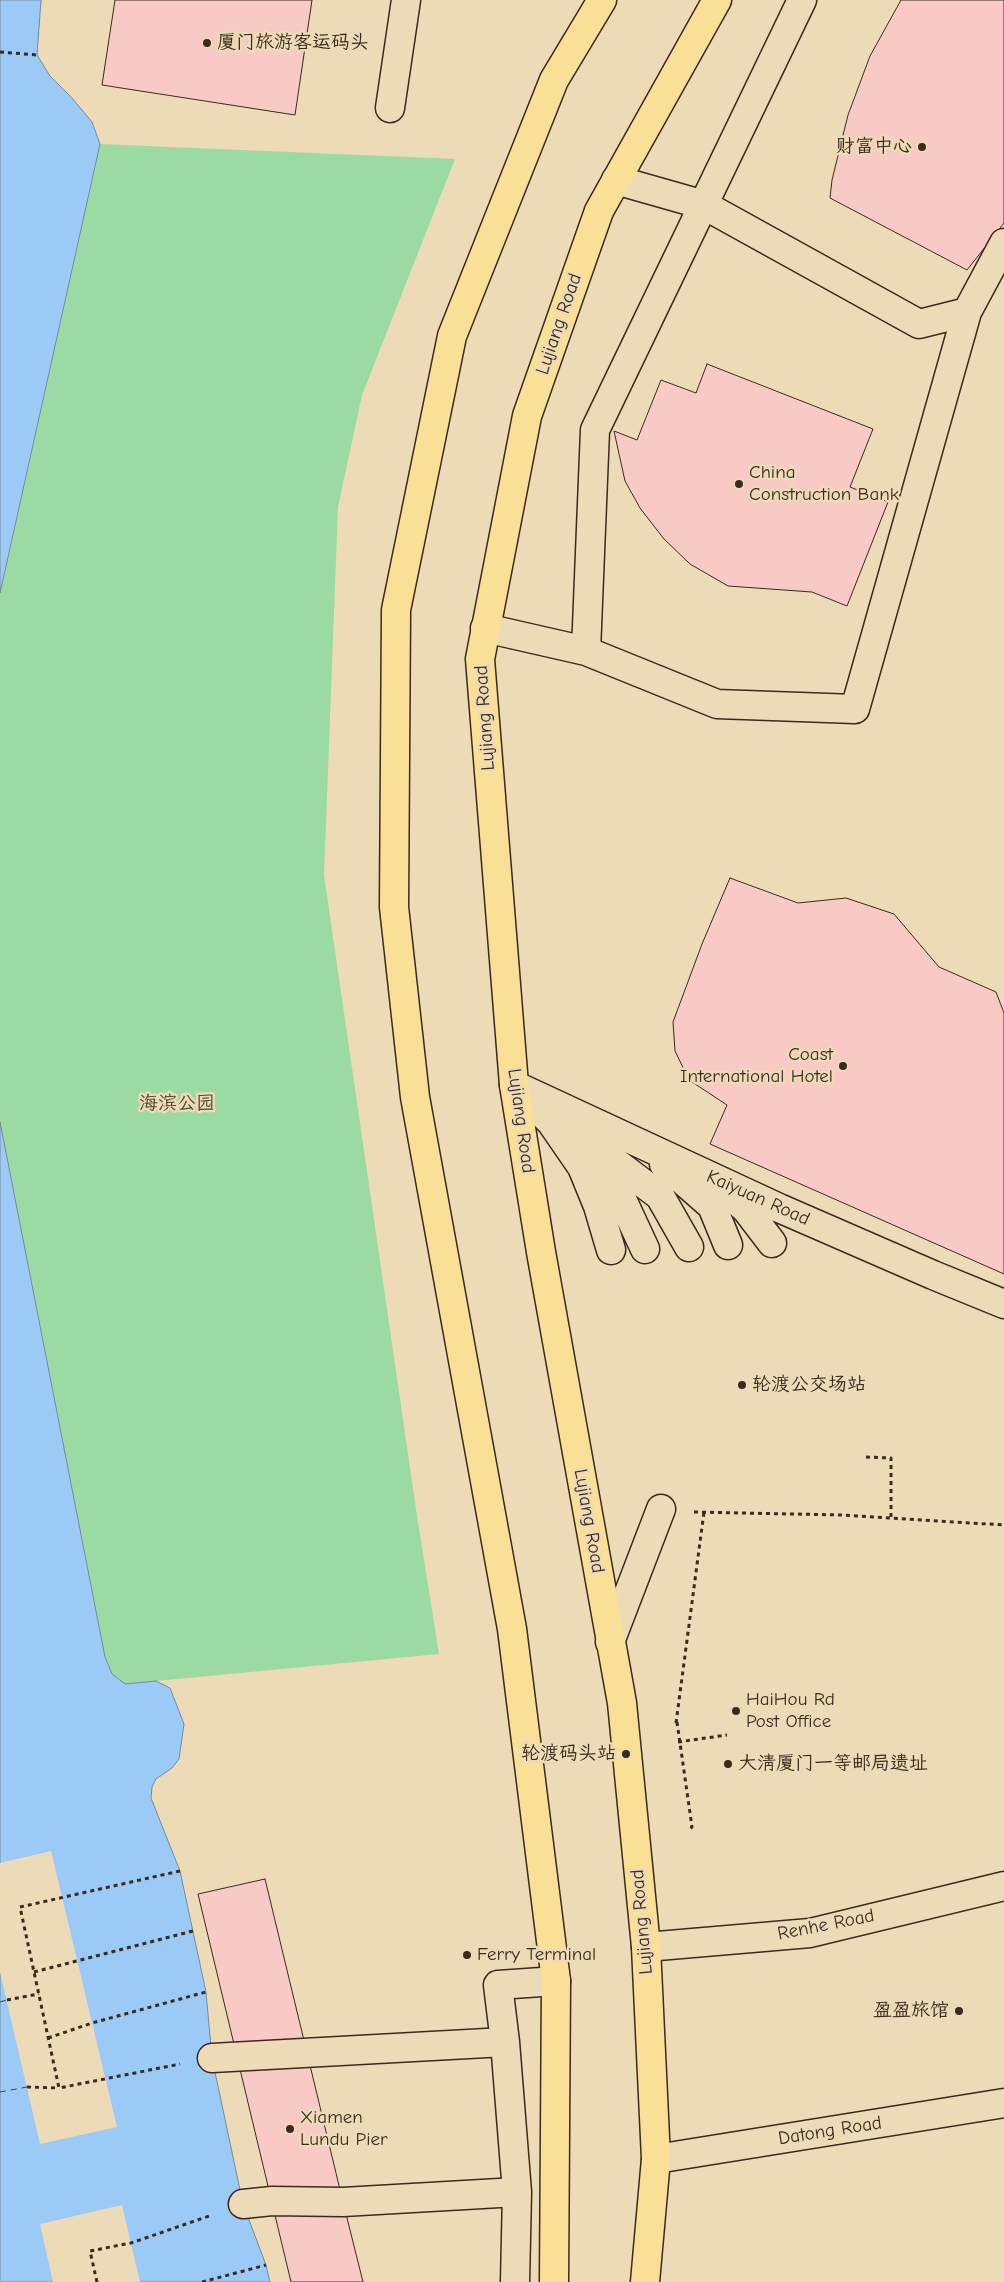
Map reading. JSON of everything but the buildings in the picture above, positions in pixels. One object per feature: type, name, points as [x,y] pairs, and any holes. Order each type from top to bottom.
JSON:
[{"type":"main road","points":[[554,2282],[556,1981],[512,1629],[415,1096],[394,907],[396,610],[452,336],[554,80],[602,0]]},
{"type":"main road","name":"Lujiang Road","points":[[645,2282],[656,2159],[646,1947],[622,1703],[541,1252],[514,1085],[480,659],[527,416],[599,211],[717,0]]},
{"type":"street","points":[[390,108],[406,0]]},
{"type":"street","points":[[586,651],[595,430],[802,0]]},
{"type":"street","points":[[616,180],[704,205],[919,324],[968,312]]},
{"type":"street","points":[[485,628],[586,651],[717,704],[855,709],[968,312],[1004,243]]},
{"type":"street","points":[[514,1085],[619,1193],[645,1249]]},
{"type":"street","name":"Kaiyuan Road","points":[[514,1085],[779,1208],[933,1276],[1004,1304]]},
{"type":"street","points":[[551,1122],[607,1156],[660,1196],[689,1247]]},
{"type":"street","points":[[551,1122],[582,1167],[598,1206],[611,1250]]},
{"type":"street","points":[[620,1134],[667,1167],[712,1206],[728,1245]]},
{"type":"street","points":[[707,1175],[746,1210],[772,1243]]},
{"type":"street","points":[[779,1208],[797,1226],[806,1242]]},
{"type":"street","points":[[610,1642],[661,1510]]},
{"type":"street","name":"Renhe Road","points":[[646,1947],[810,1933],[1004,1886]]},
{"type":"street","points":[[515,2282],[517,2192],[505,2042],[498,1984],[556,1981]]},
{"type":"street","points":[[212,2058],[505,2042]]},
{"type":"street","name":"Datong Road","points":[[656,2159],[1004,2103]]},
{"type":"street","points":[[243,2204],[272,2201],[343,2202],[517,2192]]},
{"type":"path","points":[[0,52],[37,55]]},
{"type":"path","points":[[866,1457],[891,1458],[892,1519]]},
{"type":"path","points":[[661,1510],[841,1515],[1004,1524]]},
{"type":"path","points":[[676,1723],[704,1512]]},
{"type":"path","points":[[676,1716],[692,1827],[690,1829]]},
{"type":"path","points":[[679,1742],[726,1734]]},
{"type":"path","points":[[59,2088],[20,1907],[180,1871]]},
{"type":"path","points":[[34,1972],[193,1931]]},
{"type":"path","points":[[48,2038],[92,2023],[206,1992]]},
{"type":"path","points":[[7,2000],[39,1994]]},
{"type":"path","points":[[27,2087],[59,2088],[212,2058]]},
{"type":"path","points":[[97,2282],[90,2251],[131,2243],[243,2204]]},
{"type":"path","points":[[202,2282],[266,2265]]},
{"type":"green space","name":"海滨公园","points":[[100,144],[455,159],[362,395],[338,507],[324,875],[417,1516],[439,1654],[125,1684],[112,1674],[105,1657],[0,1122],[0,593]]},
{"type":"water","points":[[0,0],[41,0],[37,55],[50,76],[92,122],[100,144],[0,593]]},
{"type":"water","points":[[0,1122],[105,1657],[112,1674],[125,1684],[156,1681],[170,1688],[184,1724],[179,1759],[172,1768],[156,1779],[152,1787],[151,1798],[180,1871],[206,1992],[212,2058],[243,2204],[266,2265],[270,2282],[0,2282]]},
{"type":"pier","points":[[51,1851],[117,2127],[40,2144],[0,1972],[0,1863]]},
{"type":"pier","points":[[122,2205],[140,2282],[53,2282],[40,2224]]},
{"type":"ferry route","points":[[0,2002],[7,2000]]},
{"type":"ferry route","points":[[0,2092],[27,2087]]},
{"type":"place","name":"厦门旅游客运码头","points":[[207,43]]},
{"type":"place","name":"财富中心","points":[[922,147]]},
{"type":"place","name":"China Construction Bank","points":[[739,484]]},
{"type":"place","name":"Coast International Hotel","points":[[843,1066]]},
{"type":"place","name":"轮渡公交场站","points":[[742,1385]]},
{"type":"place","name":"HaiHou Rd Post Office","points":[[736,1711]]},
{"type":"place","name":"轮渡码头站","points":[[626,1754]]},
{"type":"place","name":"大清厦门一等邮局遗址","points":[[728,1764]]},
{"type":"place","name":"Ferry Terminal","points":[[467,1955]]},
{"type":"place","name":"盈盈旅馆","points":[[959,2011]]},
{"type":"place","name":"Xiamen Lundu Pier","points":[[290,2129]]}]
